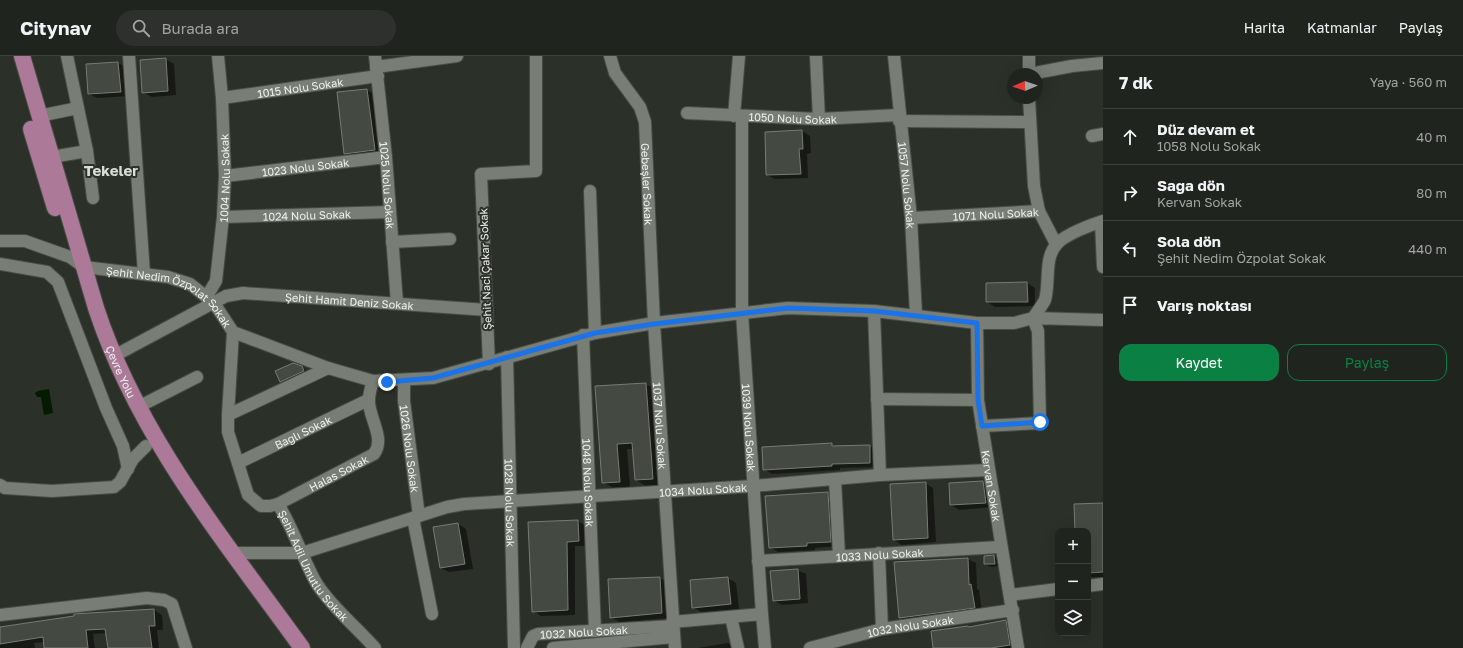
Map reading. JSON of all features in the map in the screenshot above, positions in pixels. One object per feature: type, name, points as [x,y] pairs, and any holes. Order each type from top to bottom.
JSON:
[{"type":"main road","name":"Çevre Yolu","points":[[11,56],[70,257],[94,334],[106,364],[146,446],[289,648]]},
{"type":"main road","name":"Çevre Yolu","points":[[22,56],[104,332],[138,407],[174,470],[302,648]]},
{"type":"street","points":[[67,56],[87,151],[93,198]]},
{"type":"street","points":[[129,56],[144,274]]},
{"type":"street","name":"1004 Nolu Sokak","points":[[210,299],[216,281],[223,217],[224,176],[222,98],[218,56]]},
{"type":"street","name":"1015 Nolu Sokak","points":[[222,98],[376,66],[456,56]]},
{"type":"street","name":"Şehit Naci Çakar Sokak","points":[[489,364],[481,174],[536,171],[536,56]]},
{"type":"street","name":"Gebeşler Sokak","points":[[610,56],[615,73],[640,107],[645,122],[654,324]]},
{"type":"street","name":"1039 Nolu Sokak","points":[[739,56],[738,116],[742,313],[762,614]]},
{"type":"street","points":[[816,56],[819,119]]},
{"type":"street","name":"1057 Nolu Sokak","points":[[894,56],[910,218],[916,315]]},
{"type":"street","points":[[1029,56],[1029,68]]},
{"type":"street","points":[[1043,71],[1072,66],[1103,63]]},
{"type":"street","name":"1025 Nolu Sokak","points":[[376,66],[386,157],[397,303]]},
{"type":"street","points":[[1029,104],[1034,186],[1039,211]]},
{"type":"street","points":[[39,116],[78,108]]},
{"type":"street","name":"1050 Nolu Sokak","points":[[687,113],[819,119],[899,118],[1030,122]]},
{"type":"street","points":[[52,157],[87,151]]},
{"type":"street","name":"1023 Nolu Sokak","points":[[224,176],[386,157]]},
{"type":"street","points":[[590,191],[595,333]]},
{"type":"street","name":"1071 Nolu Sokak","points":[[910,218],[1039,211],[1056,244]]},
{"type":"street","name":"1024 Nolu Sokak","points":[[223,217],[390,212]]},
{"type":"street","points":[[982,426],[1040,422],[1038,331],[1033,318],[1045,299],[1052,251],[1056,244],[1065,238],[1102,221],[1103,267]]},
{"type":"street","points":[[392,242],[450,239]]},
{"type":"street","name":"Şehit Nedim Özpolat Sokak","points":[[0,241],[25,241],[70,257],[84,267],[168,277],[190,284],[210,299],[233,332],[328,368],[372,381],[404,381],[433,378],[489,364],[507,357],[583,335],[654,324],[788,308],[874,311],[977,323],[1014,323],[1033,318],[1103,320]]},
{"type":"street","points":[[0,264],[47,272],[58,282],[106,408],[124,446],[128,469]]},
{"type":"street","name":"Şehit Hamit Deniz Sokak","points":[[114,356],[210,299],[243,293],[487,310]]},
{"type":"street","points":[[874,311],[880,475]]},
{"type":"street","name":"Kervan Sokak","points":[[977,323],[978,400],[1000,546],[1013,610],[1018,648]]},
{"type":"street","name":"1037 Nolu Sokak","points":[[654,324],[673,633]]},
{"type":"street","name":"Şehit Adil Umutlu Sokak","points":[[233,332],[228,432],[248,494],[261,506],[278,504],[290,523],[314,580],[375,648]]},
{"type":"street","name":"1048 Nolu Sokak","points":[[583,335],[595,631]]},
{"type":"street","name":"1028 Nolu Sokak","points":[[507,357],[514,648]]},
{"type":"street","points":[[228,415],[328,368]]},
{"type":"street","points":[[138,407],[197,377]]},
{"type":"street","name":"Halas Sokak","points":[[278,504],[374,454],[378,449],[378,440],[368,400],[372,381]]},
{"type":"street","name":"1026 Nolu Sokak","points":[[404,381],[416,517],[432,614]]},
{"type":"street","points":[[877,399],[978,400]]},
{"type":"street","name":"Bağlı Sokak","points":[[238,463],[368,400]]},
{"type":"street","points":[[0,485],[5,488],[52,491],[114,487],[120,482],[133,459],[146,446]]},
{"type":"street","name":"1034 Nolu Sokak","points":[[234,553],[302,553],[416,517],[464,504],[753,486],[880,475],[989,470]]},
{"type":"street","points":[[835,479],[839,555]]},
{"type":"street","name":"1033 Nolu Sokak","points":[[758,561],[879,552],[1000,546]]},
{"type":"street","points":[[879,552],[882,629]]},
{"type":"street","points":[[1091,586],[1103,584]]},
{"type":"street","points":[[1010,595],[1055,589]]},
{"type":"street","points":[[0,615],[147,598],[164,600],[172,604],[186,648]]},
{"type":"street","name":"1032 Nolu Sokak","points":[[810,648],[882,629],[1013,610]]},
{"type":"street","points":[[762,614],[766,648]]},
{"type":"street","name":"1032 Nolu Sokak","points":[[527,648],[533,636],[538,634],[595,631],[673,633],[731,617],[762,614]]},
{"type":"street","points":[[731,617],[738,648]]},
{"type":"street","points":[[553,648],[622,645],[673,633]]},
{"type":"shaded area","points":[[49,389],[53,413],[44,415],[41,397],[37,397],[35,393]]},
{"type":"building","points":[[166,58],[168,91],[142,93],[140,60]]},
{"type":"building","points":[[118,62],[121,92],[88,94],[86,64]]},
{"type":"building","points":[[367,89],[375,150],[344,154],[337,92]]},
{"type":"building","points":[[802,130],[803,149],[799,149],[801,174],[766,175],[765,132]]},
{"type":"building","points":[[1027,282],[1028,302],[986,302],[986,283]]},
{"type":"building","points":[[293,363],[302,366],[304,371],[280,382],[275,371]]},
{"type":"building","points":[[646,383],[653,479],[635,480],[632,443],[617,444],[620,482],[602,483],[595,386]]},
{"type":"building","points":[[832,443],[832,446],[870,445],[870,463],[832,464],[832,466],[763,470],[762,447]]},
{"type":"building","points":[[983,481],[986,503],[950,505],[949,483]]},
{"type":"building","points":[[926,482],[928,538],[893,540],[890,484]]},
{"type":"building","points":[[828,492],[831,542],[807,543],[807,546],[769,548],[765,496]]},
{"type":"building","points":[[1103,503],[1103,572],[1091,573],[1091,528],[1075,528],[1074,504]]},
{"type":"building","points":[[578,520],[579,541],[567,542],[568,610],[532,612],[528,522]]},
{"type":"building","points":[[458,523],[465,564],[440,568],[433,527]]},
{"type":"building","points":[[994,555],[995,564],[984,564],[984,556]]},
{"type":"building","points":[[968,558],[969,585],[971,584],[975,608],[899,618],[894,562]]},
{"type":"building","points":[[798,569],[800,599],[773,601],[770,571]]},
{"type":"building","points":[[660,577],[662,613],[610,618],[608,579]]},
{"type":"building","points":[[728,577],[731,604],[692,608],[690,580]]},
{"type":"building","points":[[154,609],[155,626],[149,626],[152,648],[108,648],[105,629],[86,630],[88,648],[44,648],[43,637],[0,644],[0,627],[74,616],[74,614]]},
{"type":"building","points":[[1006,620],[1010,645],[991,648],[933,648],[931,631],[969,627]]},
{"type":"district","name":"Tekeler","points":[[111,170]]},
{"type":"route","points":[[387,382],[433,378],[489,364],[507,357],[583,335],[654,324],[788,308],[874,311],[977,323],[978,400],[982,426],[1040,422]]}]
